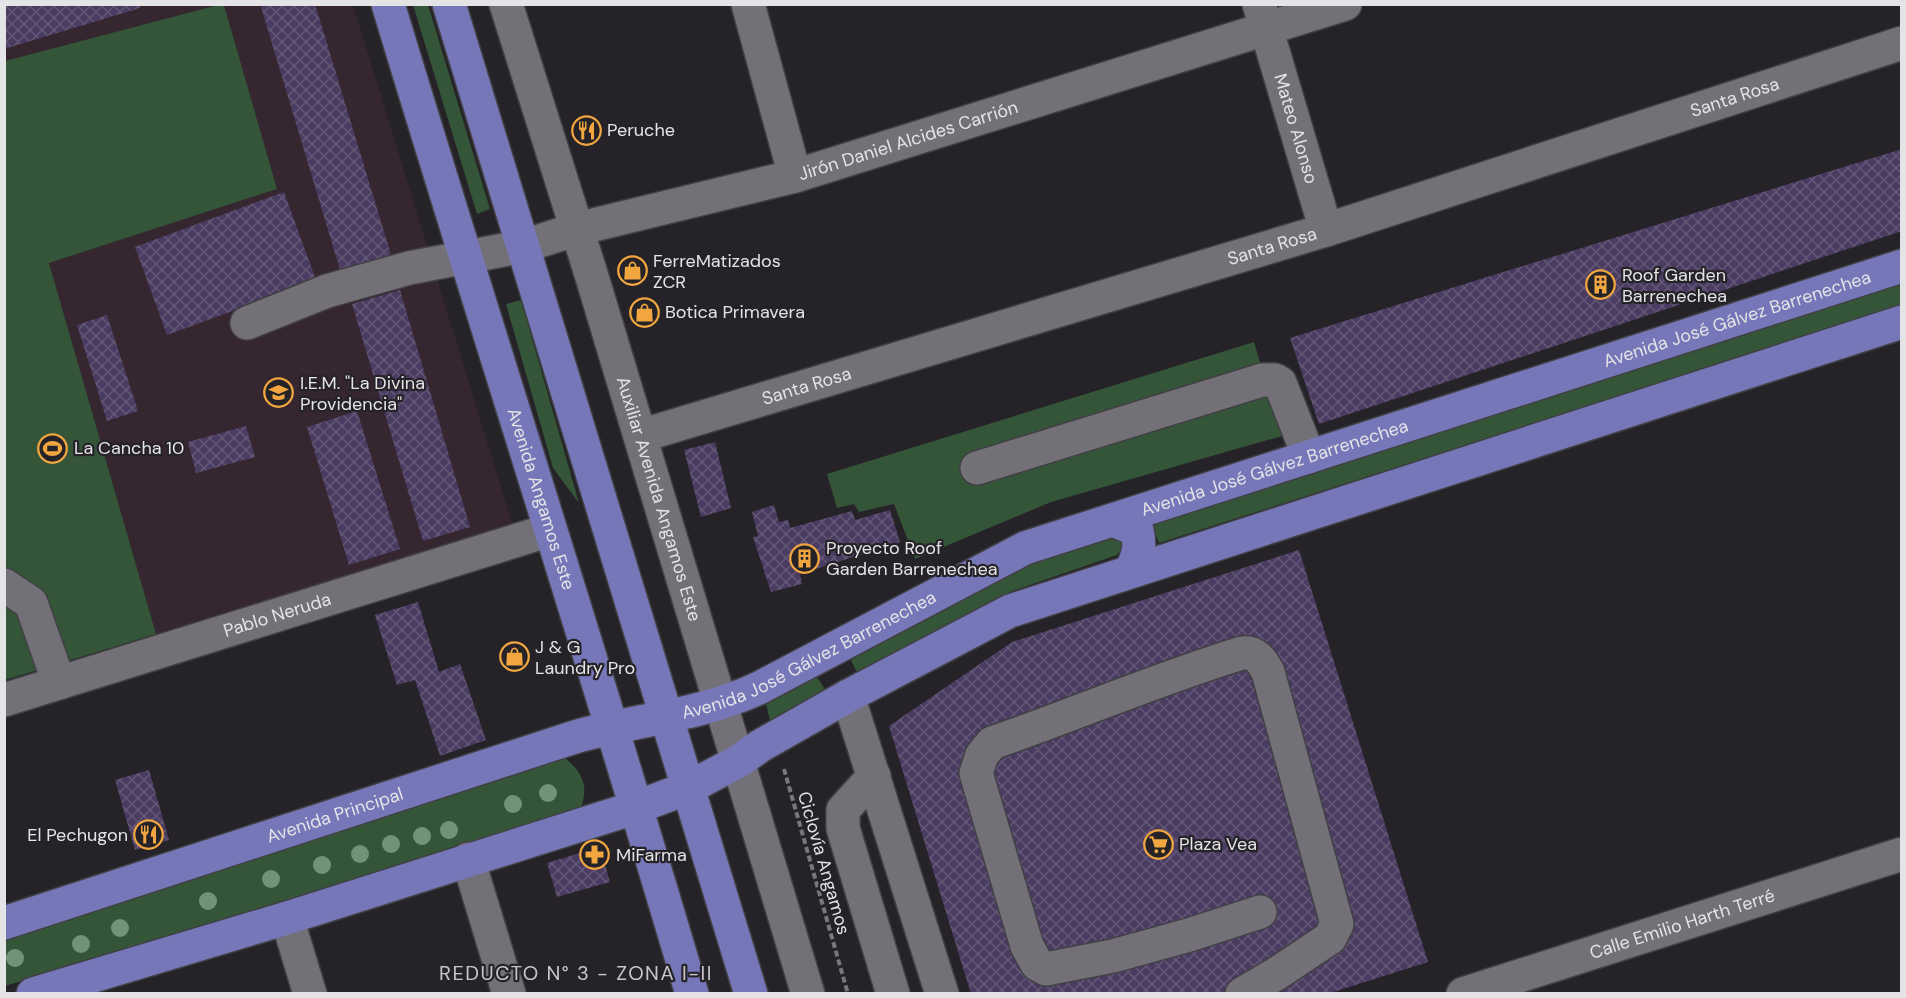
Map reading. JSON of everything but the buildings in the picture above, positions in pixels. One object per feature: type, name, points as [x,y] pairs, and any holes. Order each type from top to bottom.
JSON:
[{"type":"main road","name":"Avenida Angamos Este","points":[[388,4],[465,259],[637,807],[692,993]]},
{"type":"main road","points":[[449,4],[751,993]]},
{"type":"main road","name":"Avenida José Gálvez Barrenechea","points":[[668,718],[721,704],[744,695],[1024,548],[1902,267]]},
{"type":"main road","points":[[33,993],[66,989],[637,807],[688,788],[739,761],[760,746],[848,696],[1010,611],[1902,322]]},
{"type":"main road","points":[[1113,520],[1137,530],[1140,542],[1139,554],[1131,571]]},
{"type":"main road","points":[[829,650],[848,696]]},
{"type":"main road","name":"Avenida Principal","points":[[4,923],[567,740],[612,727],[668,718]]},
{"type":"street","name":"Auxiliar Avenida Angamos Este","points":[[506,4],[577,229],[808,993]]},
{"type":"street","points":[[748,4],[795,176]]},
{"type":"street","name":"Jirón Daniel Alcides Carrión","points":[[247,323],[327,291],[409,268],[524,246],[577,229],[795,176],[1262,17],[1345,4]]},
{"type":"street","name":"Mateo Alonso","points":[[1262,17],[1326,230]]},
{"type":"street","name":"Santa Rosa","points":[[640,436],[1326,230],[1902,43]]},
{"type":"street","points":[[977,468],[1262,380],[1275,380],[1280,383],[1309,457]]},
{"type":"street","name":"Pablo Neruda","points":[[4,700],[550,530]]},
{"type":"street","points":[[4,585],[31,603],[59,683]]},
{"type":"street","points":[[1242,993],[1276,974],[1330,938],[1337,924],[1268,672],[1257,656],[1249,652],[1242,653],[1188,669],[1117,695],[1077,713],[992,743],[982,755],[976,773],[1027,946],[1037,964],[1046,969],[1113,956],[1260,912]]},
{"type":"street","points":[[848,696],[942,993]]},
{"type":"street","points":[[874,776],[843,810],[843,828],[893,993]]},
{"type":"street","name":"Calle Emilio Harth Terré","points":[[1463,993],[1902,854]]},
{"type":"street","points":[[468,859],[509,993]]},
{"type":"street","points":[[287,918],[310,993]]},
{"type":"path","name":"Ciclovía Angamos","points":[[775,739],[848,993]]},
{"type":"shaded area","points":[[5,5],[218,5],[5,61]]},
{"type":"shaded area","name":"I.E.M. \"La Divina Providencia\"","points":[[224,5],[353,5],[512,523],[156,634],[49,263],[277,189]]},
{"type":"green space","name":"La Cancha 10","points":[[224,5],[277,189],[49,263],[156,634],[5,680],[5,61]]},
{"type":"green space","points":[[413,5],[428,5],[490,209],[477,214]]},
{"type":"green space","points":[[1901,283],[1901,306],[1159,543],[1151,522]]},
{"type":"green space","points":[[521,300],[579,503],[553,468],[506,304]]},
{"type":"green space","points":[[1254,342],[1282,436],[1051,502],[915,559],[894,504],[859,512],[854,504],[837,508],[827,474]]},
{"type":"green space","points":[[1114,534],[1125,543],[1117,555],[1012,591],[859,676],[851,660],[1003,574]]},
{"type":"green space","points":[[817,677],[828,694],[771,724],[765,700]]},
{"type":"green space","points":[[565,758],[577,770],[583,782],[584,795],[580,811],[5,986],[4,940]]},
{"type":"place","name":"Peruche","points":[[586,130]]},
{"type":"place","name":"FerreMatizados ZCR","points":[[632,271]]},
{"type":"place","name":"Roof Garden Barrenechea","points":[[1601,285]]},
{"type":"place","name":"Botica Primavera","points":[[644,312]]},
{"type":"place","name":"I.E.M. \"La Divina Providencia\"","points":[[279,393]]},
{"type":"place","name":"La Cancha 10","points":[[53,448]]},
{"type":"place","name":"Proyecto Roof Garden Barrenechea","points":[[805,558]]},
{"type":"place","name":"J & G Laundry Pro","points":[[514,657]]},
{"type":"place","name":"El Pechugon","points":[[149,835]]},
{"type":"place","name":"Plaza Vea","points":[[1158,844]]},
{"type":"place","name":"MiFarma","points":[[595,855]]},
{"type":"district","name":"REDUCTO N° 3 - ZONA I-II","points":[[576,973]]}]
